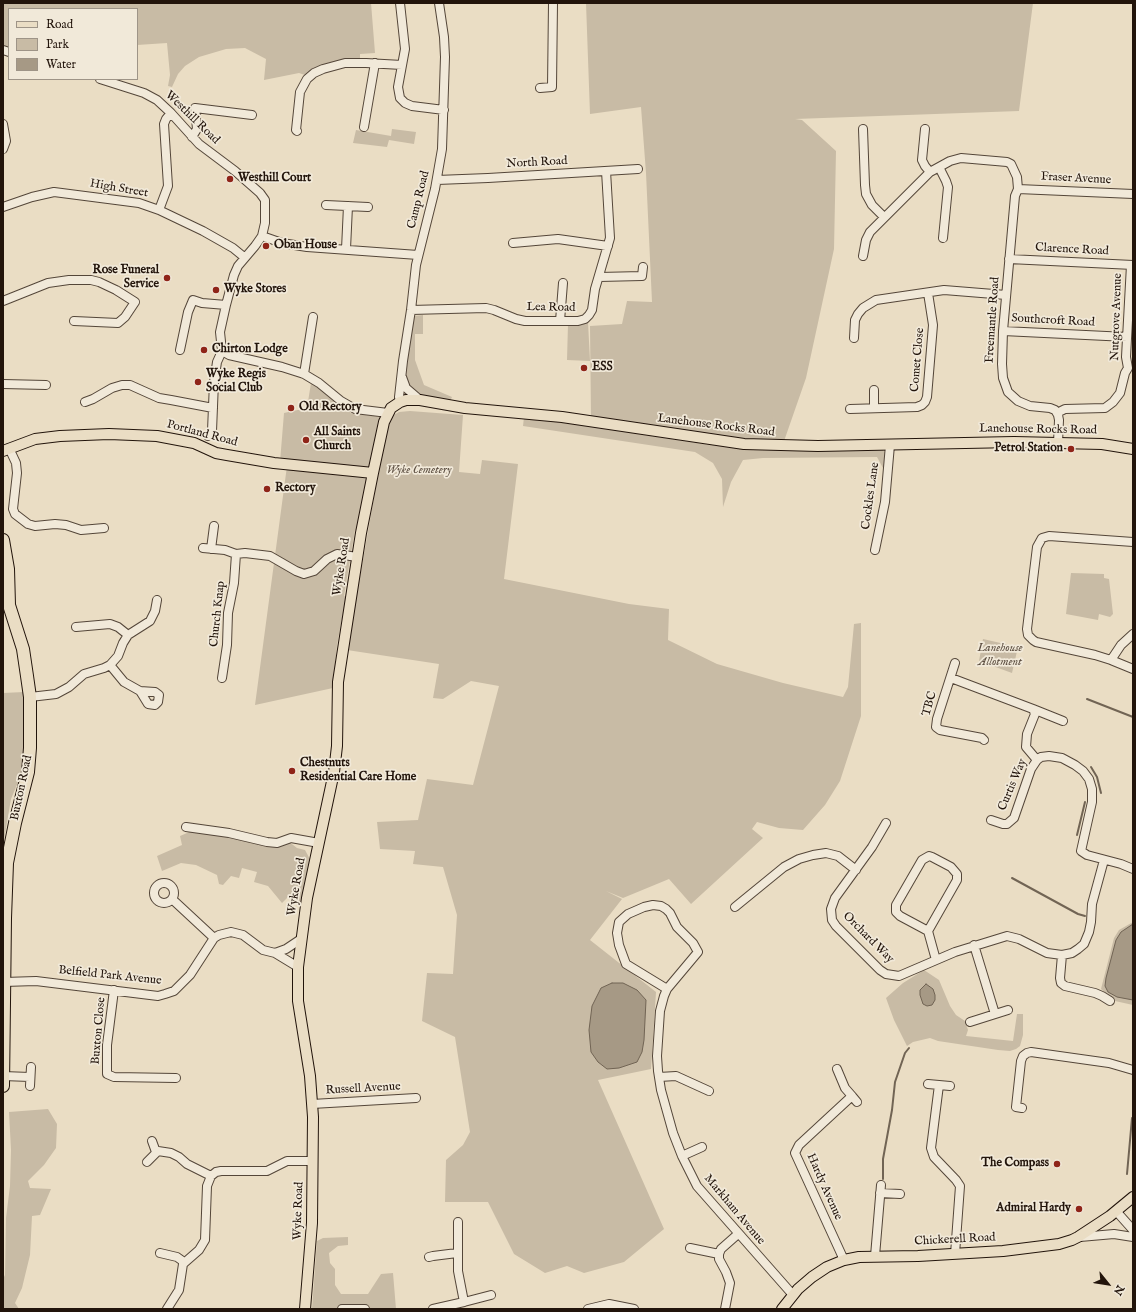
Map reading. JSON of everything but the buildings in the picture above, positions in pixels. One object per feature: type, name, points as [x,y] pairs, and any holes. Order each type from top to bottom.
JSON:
[{"type":"highway","name":"Buxton Road","points":[[3,540],[8,569],[9,605],[23,649],[30,696],[30,763],[6,846],[7,863],[3,1086]]},
{"type":"main road","name":"Lanehouse Rocks Road","points":[[400,402],[406,400],[420,400],[465,408],[562,417],[744,444],[818,446],[1014,442],[1102,444],[1133,449]]},
{"type":"main road","points":[[372,473],[384,422],[391,408],[400,402]]},
{"type":"main road","name":"Portland Road","points":[[6,450],[35,439],[60,436],[110,434],[162,436],[194,443],[216,453],[227,455],[274,463],[372,473]]},
{"type":"main road","name":"Wyke Road","points":[[304,1309],[312,1223],[312,1104],[310,1069],[298,1002],[298,967],[307,898],[334,772],[337,746],[338,682],[357,557],[372,473]]},
{"type":"main road","name":"Chickerell Road","points":[[782,1309],[805,1282],[827,1267],[844,1260],[875,1256],[955,1254],[1037,1247],[1065,1242],[1078,1237],[1116,1211],[1133,1197]]},
{"type":"street","points":[[400,3],[405,49],[398,87],[401,101],[412,106],[444,110]]},
{"type":"street","name":"Camp Road","points":[[400,402],[401,377],[418,255],[438,180],[442,149],[445,57],[444,37],[439,3]]},
{"type":"street","points":[[540,88],[556,87],[553,3]]},
{"type":"street","points":[[298,132],[296,130],[300,92],[304,83],[311,75],[323,69],[345,63],[402,65]]},
{"type":"street","points":[[364,127],[375,63]]},
{"type":"street","name":"Westhill Road","points":[[103,80],[147,94],[157,100],[204,148],[235,171],[262,195],[266,205],[265,223],[262,236]]},
{"type":"street","points":[[192,137],[196,133],[197,128],[196,108],[252,114]]},
{"type":"street","points":[[159,210],[168,186],[164,124],[171,113]]},
{"type":"street","points":[[3,124],[6,141],[3,149]]},
{"type":"street","points":[[863,129],[866,194],[872,205],[884,216]]},
{"type":"street","points":[[925,129],[922,160],[930,172]]},
{"type":"street","points":[[863,256],[868,235],[884,216],[930,172],[954,160],[961,158],[1007,162],[1012,166],[1016,174],[1018,189]]},
{"type":"street","points":[[939,167],[948,187],[943,238]]},
{"type":"street","name":"North Road","points":[[438,180],[638,169]]},
{"type":"street","points":[[606,171],[610,233],[608,246],[599,277],[642,276],[643,267]]},
{"type":"street","name":"Fraser Avenue","points":[[1018,189],[1133,194]]},
{"type":"street","name":"Freemantle Road","points":[[1018,189],[1015,196],[1006,295],[1002,372],[1004,383],[1008,392],[1022,403],[1050,408],[1057,413]]},
{"type":"street","name":"High Street","points":[[3,207],[32,197],[54,192],[139,203],[159,210],[209,234],[233,248],[244,257]]},
{"type":"street","points":[[326,205],[368,207]]},
{"type":"street","points":[[346,249],[348,206]]},
{"type":"street","points":[[208,436],[212,431],[212,408],[217,362],[222,351],[220,332],[226,305],[236,270],[244,257],[262,236],[282,243],[312,247],[418,255]]},
{"type":"street","points":[[513,243],[558,239],[608,246]]},
{"type":"street","name":"Clarence Road","points":[[1010,259],[1132,265]]},
{"type":"street","name":"Nutgrove Avenue","points":[[1057,413],[1065,409],[1102,408],[1110,404],[1120,393],[1125,373],[1131,366],[1126,360],[1126,337],[1132,265]]},
{"type":"street","name":"Lea Road","points":[[411,310],[486,308],[520,320],[582,320],[589,315],[592,310],[595,288],[599,277]]},
{"type":"street","points":[[3,301],[48,283],[69,280],[91,280],[116,290],[135,302],[125,317],[118,323],[74,322]]},
{"type":"street","points":[[560,321],[563,283]]},
{"type":"street","points":[[854,338],[856,317],[862,309],[879,300],[948,290],[1006,295]]},
{"type":"street","name":"Comet Close","points":[[850,409],[917,407],[926,401],[933,325],[928,293]]},
{"type":"street","points":[[180,350],[188,312],[193,300],[202,303],[226,305]]},
{"type":"street","points":[[304,374],[313,317]]},
{"type":"street","name":"Southcroft Road","points":[[1003,331],[1126,337]]},
{"type":"street","points":[[222,351],[229,355],[282,367],[304,374],[319,383],[348,406],[360,410],[388,413]]},
{"type":"street","points":[[401,377],[406,388],[420,400]]},
{"type":"street","points":[[3,384],[46,385]]},
{"type":"street","points":[[85,402],[93,400],[112,388],[122,385],[130,385],[159,398],[212,408]]},
{"type":"street","points":[[874,390],[874,408]]},
{"type":"street","points":[[1057,413],[1059,420],[1058,443]]},
{"type":"street","name":"Cockles Lane","points":[[875,550],[885,502],[890,445]]},
{"type":"street","points":[[6,450],[16,463],[17,473],[13,509],[15,514],[28,524],[35,526],[59,524],[81,530],[104,528]]},
{"type":"street","points":[[214,526],[207,548],[225,550],[236,554],[245,553],[270,556],[304,574],[314,571],[328,559],[337,554],[357,557]]},
{"type":"street","points":[[1133,542],[1049,536],[1042,538],[1037,547],[1027,629],[1028,635],[1036,642],[1094,655],[1133,669]]},
{"type":"street","name":"Church Knap","points":[[222,678],[227,645],[228,613],[234,583],[236,554]]},
{"type":"street","points":[[30,696],[56,694],[69,687],[84,674],[110,665],[118,656],[128,635],[150,621],[155,611],[157,600]]},
{"type":"street","points":[[76,627],[110,624],[118,627],[128,635]]},
{"type":"street","points":[[1111,660],[1121,645],[1133,634]]},
{"type":"street","name":"TBC","points":[[955,663],[937,719],[936,727],[940,730],[982,738],[984,740]]},
{"type":"street","points":[[110,665],[120,678],[140,691]]},
{"type":"street","points":[[950,678],[1063,721]]},
{"type":"street","points":[[1033,709],[1035,714],[1027,734],[1026,747],[1036,760]]},
{"type":"street","name":"Curtis Way","points":[[992,820],[1007,824],[1014,818],[1036,760],[1049,756],[1062,758],[1077,766],[1086,774],[1093,796],[1080,850],[1085,855],[1121,864],[1133,869]]},
{"type":"street","name":"Orchard Way","points":[[886,823],[856,870],[832,903],[831,909],[832,920],[836,926],[880,970],[886,974],[899,976],[974,945],[1007,936],[1013,937],[1047,953],[1062,955]]},
{"type":"street","points":[[186,828],[229,833],[267,842],[277,843],[292,838],[319,843]]},
{"type":"street","points":[[735,907],[784,867],[798,859],[826,853],[838,856],[856,870]]},
{"type":"street","points":[[928,931],[900,916],[896,912],[896,905],[922,860],[928,856],[951,867],[957,874],[957,880],[928,931],[936,960]]},
{"type":"street","points":[[1104,860],[1092,904],[1091,925],[1086,940],[1075,952],[1062,955],[1060,978],[1063,985],[1095,993],[1110,1001]]},
{"type":"street","points":[[172,899],[214,938],[225,933],[237,933],[248,938],[263,950],[275,954],[298,967]]},
{"type":"street","name":"Markham Avenue","points":[[667,989],[626,964],[619,945],[617,933],[619,922],[623,918],[644,907],[653,905],[661,906],[670,913],[677,927],[693,943],[698,952],[667,989],[660,1011],[657,1056],[659,1076],[661,1090],[673,1133],[682,1156],[697,1186],[793,1296]]},
{"type":"street","name":"Belfield Park Avenue","points":[[4,982],[36,981],[158,996],[174,991],[190,975],[214,938]]},
{"type":"street","points":[[275,954],[302,939]]},
{"type":"street","points":[[974,945],[995,1014]]},
{"type":"street","name":"Buxton Close","points":[[114,990],[107,1045],[107,1074],[114,1076],[176,1078]]},
{"type":"street","points":[[970,1022],[1008,1010]]},
{"type":"street","points":[[1016,1108],[1021,1060],[1027,1053],[1032,1052],[1109,1063],[1133,1070]]},
{"type":"street","points":[[30,1086],[31,1067]]},
{"type":"street","name":"Hardy Avenue","points":[[837,1069],[845,1088],[855,1099],[799,1145],[795,1153],[844,1260]]},
{"type":"street","points":[[3,1076],[30,1077]]},
{"type":"street","points":[[659,1076],[676,1076],[709,1090]]},
{"type":"street","points":[[928,1084],[950,1086]]},
{"type":"street","points":[[939,1085],[932,1151],[934,1157],[960,1186],[955,1254]]},
{"type":"street","name":"Russell Avenue","points":[[312,1104],[416,1098]]},
{"type":"street","points":[[152,1140],[156,1152]]},
{"type":"street","points":[[682,1156],[702,1147]]},
{"type":"street","points":[[147,1162],[156,1152],[161,1151],[174,1154],[187,1164],[211,1176]]},
{"type":"street","points":[[167,1309],[179,1290],[184,1262],[199,1250],[206,1238],[207,1186],[211,1176],[216,1172],[221,1171],[267,1171],[290,1160],[313,1161]]},
{"type":"street","points":[[875,1256],[881,1185]]},
{"type":"street","points":[[880,1193],[900,1194]]},
{"type":"street","points":[[1116,1211],[1133,1230]]},
{"type":"street","points":[[458,1222],[457,1253],[459,1279],[464,1302]]},
{"type":"street","points":[[725,1309],[730,1283],[719,1259],[719,1254],[722,1249],[738,1234]]},
{"type":"street","points":[[1078,1237],[1114,1234],[1133,1237]]},
{"type":"street","points":[[690,1248],[719,1254]]},
{"type":"street","points":[[160,1253],[174,1256],[184,1262]]},
{"type":"street","points":[[429,1258],[433,1256],[457,1253]]},
{"type":"street","points":[[434,1309],[491,1295]]},
{"type":"street","points":[[588,1309],[609,1304],[634,1309]]},
{"type":"street","points":[[342,1309],[365,1309]]},
{"type":"green space","points":[[3,3],[371,3],[375,53],[360,54],[360,60],[308,76],[299,73],[264,80],[266,59],[245,48],[226,49],[199,57],[185,66],[178,74],[172,87],[168,86],[170,75],[167,43],[138,45],[138,8],[8,8],[8,48],[3,45]]},
{"type":"green space","points":[[586,3],[1033,3],[1019,111],[795,119],[802,120],[836,151],[834,249],[806,378],[783,444],[591,418],[590,326],[622,324],[627,301],[652,302],[646,173],[641,107],[590,114]]},
{"type":"green space","points":[[392,129],[416,132],[414,144],[389,140],[387,147],[353,143],[356,130],[391,136]]},
{"type":"green space","points":[[423,315],[423,334],[415,334],[415,360],[424,385],[452,397],[450,401],[428,397],[414,392],[409,388],[405,376],[414,316]]},
{"type":"green space","points":[[588,322],[590,361],[567,360],[568,324],[580,325]]},
{"type":"green space","points":[[311,383],[350,410],[350,413],[381,417],[357,531],[355,530],[344,596],[346,597],[337,645],[333,688],[255,705],[287,466],[280,462],[284,413],[307,408]]},
{"type":"green space","name":"Wyke Cemetery","points":[[410,411],[463,415],[459,472],[480,474],[482,460],[518,464],[504,579],[629,604],[669,609],[668,640],[717,664],[783,683],[843,697],[848,687],[854,624],[861,623],[861,716],[840,781],[825,805],[803,830],[779,828],[757,822],[752,829],[763,838],[691,904],[669,879],[623,898],[606,891],[622,899],[590,940],[656,992],[651,1069],[598,1080],[664,1229],[624,1262],[584,1273],[567,1266],[545,1273],[514,1254],[488,1202],[445,1202],[446,1160],[463,1145],[470,1132],[455,1037],[422,1021],[427,973],[453,974],[457,915],[443,867],[413,864],[415,851],[380,849],[377,822],[418,820],[427,779],[473,785],[499,686],[471,681],[443,699],[433,698],[439,664],[347,650],[376,486],[389,424],[392,416],[399,412]]},
{"type":"green space","points":[[524,417],[711,445],[883,450],[887,454],[885,468],[883,468],[877,457],[763,458],[743,460],[731,482],[723,507],[722,479],[713,463],[695,452],[523,426]]},
{"type":"green space","points":[[1071,573],[1104,574],[1104,578],[1109,579],[1113,614],[1110,617],[1099,614],[1098,620],[1066,614]]},
{"type":"green space","name":"Lanehouse Allotment","points":[[983,639],[1018,647],[1012,673],[979,661]]},
{"type":"green space","points":[[24,692],[26,763],[11,799],[3,840],[3,693]]},
{"type":"green space","points":[[194,830],[288,841],[297,848],[305,850],[312,863],[304,902],[301,906],[292,896],[289,896],[282,903],[268,886],[254,882],[257,872],[242,868],[239,878],[231,876],[223,885],[219,884],[217,875],[196,865],[181,863],[162,871],[157,856],[182,845],[180,836]]},
{"type":"green space","points":[[1133,922],[1133,1005],[1115,1001],[1101,989],[1114,938],[1119,930]]},
{"type":"green space","points":[[924,970],[939,980],[950,1006],[956,1015],[965,1021],[968,1030],[966,1036],[1013,1041],[1017,1014],[1023,1014],[1023,1035],[1020,1046],[1010,1051],[998,1050],[938,1041],[930,1038],[913,1042],[907,1046],[894,1020],[886,998],[903,983]]},
{"type":"green space","points":[[48,1109],[57,1124],[56,1148],[44,1165],[28,1181],[30,1188],[51,1189],[40,1215],[32,1216],[30,1255],[22,1288],[15,1303],[19,1309],[3,1309],[6,1218],[10,1186],[11,1150],[9,1112]]},
{"type":"green space","points":[[348,1237],[348,1245],[338,1246],[329,1253],[330,1263],[335,1269],[335,1285],[341,1294],[368,1294],[381,1274],[393,1273],[396,1309],[312,1309],[317,1241],[323,1238]]},
{"type":"water","points":[[1133,924],[1133,1000],[1117,997],[1108,992],[1105,986],[1116,940],[1121,932]]},
{"type":"water","points":[[612,983],[623,983],[637,990],[646,1000],[644,1040],[642,1052],[637,1062],[619,1068],[607,1069],[598,1062],[591,1052],[589,1030],[592,1006],[601,988]]},
{"type":"water","points":[[926,984],[933,989],[935,995],[935,1000],[932,1005],[927,1006],[923,1004],[920,995],[920,990]]},
{"type":"waterway","points":[[1087,699],[1133,717]]},
{"type":"waterway","points":[[1091,767],[1097,777],[1101,793]]},
{"type":"waterway","points":[[1077,835],[1085,802]]},
{"type":"waterway","points":[[1012,878],[1078,914],[1085,916]]},
{"type":"waterway","points":[[883,1179],[883,1159],[892,1110],[895,1082],[905,1053],[909,1048]]},
{"type":"waterway","points":[[1127,1174],[1132,1118]]},
{"type":"place","name":"Westhill Court","points":[[230,179]]},
{"type":"place","name":"Oban House","points":[[266,246]]},
{"type":"place","name":"Rose Funeral Service","points":[[167,278]]},
{"type":"place","name":"Wyke Stores","points":[[216,290]]},
{"type":"place","name":"Chirton Lodge","points":[[204,350]]},
{"type":"place","name":"ESS","points":[[584,368]]},
{"type":"place","name":"Wyke Regis Social Club","points":[[198,382]]},
{"type":"place","name":"Old Rectory","points":[[291,408]]},
{"type":"place","name":"All Saints Church","points":[[306,440]]},
{"type":"place","name":"Petrol Station","points":[[1071,449]]},
{"type":"place","name":"Rectory","points":[[267,489]]},
{"type":"place","name":"Chestnuts Residential Care Home","points":[[292,771]]},
{"type":"place","name":"The Compass","points":[[1057,1164]]},
{"type":"place","name":"Admiral Hardy","points":[[1079,1209]]}]
